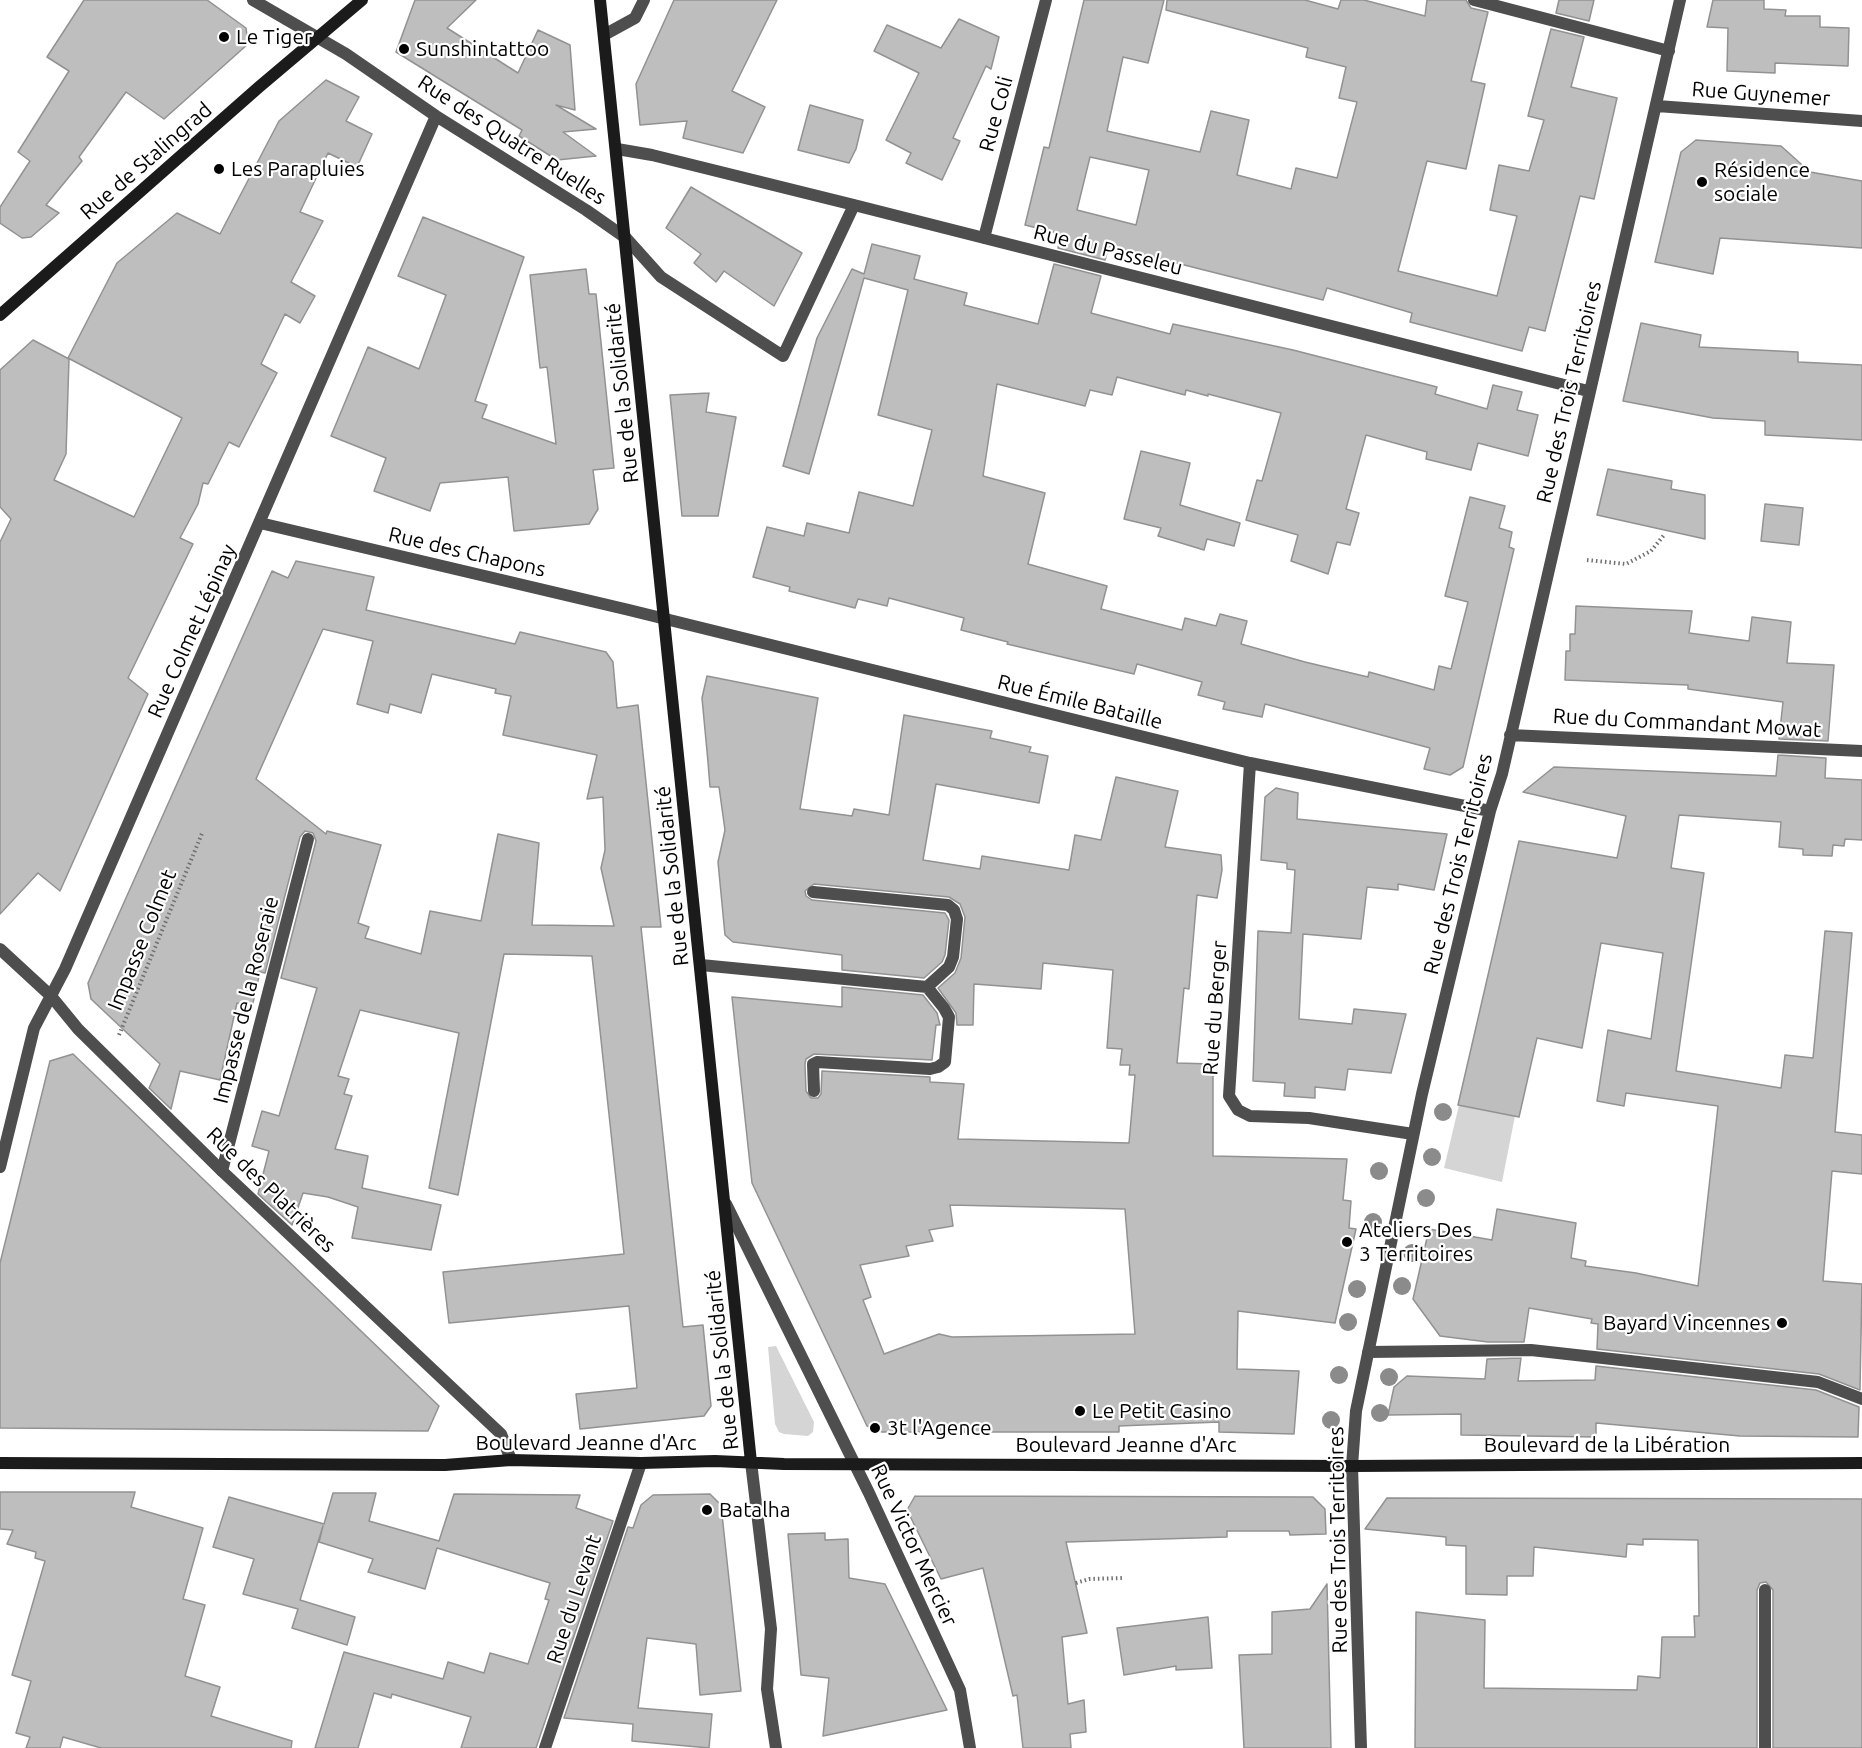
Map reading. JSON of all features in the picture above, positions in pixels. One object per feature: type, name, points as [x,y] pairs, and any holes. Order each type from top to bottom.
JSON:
[{"type":"street","name":"Rue des Quatre Ruelles","points":[[253,0],[318,38],[626,238],[661,277],[783,356],[854,205]]},
{"type":"street","name":"Rue de Stalingrad","points":[[0,315],[362,0]]},
{"type":"street","name":"Rue de la Solidarité","points":[[600,0],[771,1629],[767,1689],[776,1748]]},
{"type":"street","points":[[604,35],[635,18],[644,0]]},
{"type":"street","name":"Rue Coli","points":[[984,238],[1046,0]]},
{"type":"street","points":[[1474,0],[1669,51]]},
{"type":"street","name":"Rue des Trois Territoires","points":[[1361,1748],[1352,1466],[1356,1412],[1413,1134],[1510,735],[1680,0]]},
{"type":"street","name":"Rue Guynemer","points":[[1657,106],[1862,121]]},
{"type":"street","name":"Rue Colmet Lépinay","points":[[0,1167],[34,1028],[51,996],[260,523],[436,116]]},
{"type":"street","name":"Rue du Passeleu","points":[[617,149],[652,155],[854,205],[1588,391]]},
{"type":"street","name":"Rue des Chapons","points":[[260,523],[664,620]]},
{"type":"street","name":"Rue Émile Bataille","points":[[664,620],[1250,763],[1490,811]]},
{"type":"street","name":"Rue du Commandant Mowat","points":[[1510,735],[1862,751]]},
{"type":"street","name":"Rue du Berger","points":[[1250,763],[1229,1096],[1238,1110],[1250,1116],[1309,1118],[1413,1134]]},
{"type":"street","name":"Impasse de la Roseraie","points":[[222,1171],[308,839]]},
{"type":"street","points":[[813,892],[948,905],[954,910],[957,919],[953,957],[948,967],[927,987]]},
{"type":"street","name":"Rue des Platrières","points":[[0,949],[51,996],[78,1029],[222,1171],[501,1434],[511,1460]]},
{"type":"street","points":[[701,966],[927,987],[949,1017],[945,1062],[930,1069],[817,1062],[813,1064],[814,1091]]},
{"type":"street","name":"Rue Victor Mercier","points":[[726,1204],[855,1463],[960,1690],[970,1748]]},
{"type":"street","points":[[1368,1352],[1532,1350],[1818,1382],[1862,1399]]},
{"type":"street","name":"Boulevard Jeanne d'Arc","points":[[0,1463],[445,1465],[511,1460],[640,1463],[1352,1466]]},
{"type":"street","name":"Rue du Levant","points":[[545,1748],[640,1463]]},
{"type":"street","name":"Boulevard de la Libération","points":[[1352,1466],[1862,1463]]},
{"type":"street","points":[[1765,1590],[1766,1748]]},
{"type":"path","points":[[1587,560],[1626,564],[1651,551],[1664,535]]},
{"type":"path","name":"Impasse Colmet","points":[[109,1060],[203,831]]},
{"type":"path","points":[[1076,1583],[1089,1579],[1124,1578]]},
{"type":"shaded area","points":[[1459,1105],[1515,1116],[1502,1182],[1444,1168]]},
{"type":"shaded area","points":[[776,1346],[814,1422],[813,1432],[808,1436],[784,1434],[779,1432],[775,1424],[768,1347]]},
{"type":"building","points":[[84,0],[207,0],[246,28],[248,44],[164,119],[126,92],[79,157],[82,161],[46,205],[59,213],[31,237],[22,238],[0,223],[0,207],[30,161],[18,152],[69,71],[47,57]]},
{"type":"building","points":[[415,0],[476,0],[447,28],[518,73],[538,30],[570,45],[575,110],[556,105],[596,129],[563,132],[596,156],[557,160],[519,136],[522,130],[396,52]]},
{"type":"building","points":[[674,0],[777,0],[732,91],[765,107],[743,153],[683,138],[687,121],[640,125],[636,84]]},
{"type":"building","points":[[1084,0],[1164,0],[1148,63],[1123,57],[1107,131],[1200,152],[1211,111],[1249,120],[1237,175],[1291,189],[1296,168],[1337,178],[1357,102],[1339,98],[1346,67],[1306,57],[1308,48],[1166,10],[1167,0],[1305,0],[1338,9],[1341,0],[1364,0],[1425,16],[1427,0],[1466,0],[1471,8],[1488,12],[1471,81],[1485,84],[1466,169],[1427,161],[1398,271],[1497,296],[1517,216],[1490,210],[1499,165],[1529,171],[1544,120],[1528,116],[1551,29],[1584,37],[1571,87],[1617,98],[1594,199],[1580,196],[1545,331],[1529,327],[1522,351],[1410,322],[1412,313],[1327,288],[1323,300],[1109,246],[1105,260],[1058,248],[1061,234],[1025,225],[1044,147],[1049,148]],"holes":[[[1090,157],[1149,170],[1136,225],[1077,210]]]},
{"type":"building","points":[[1559,0],[1594,0],[1589,21],[1556,13]]},
{"type":"building","points":[[1713,0],[1764,0],[1764,9],[1786,10],[1785,16],[1820,16],[1820,27],[1849,28],[1848,66],[1775,63],[1775,73],[1727,71],[1728,28],[1707,27]]},
{"type":"building","points":[[959,19],[999,37],[991,69],[986,66],[953,138],[960,141],[942,180],[906,163],[911,153],[886,140],[919,73],[874,51],[887,25],[941,48]]},
{"type":"building","points":[[326,80],[359,97],[346,121],[372,134],[357,167],[328,153],[300,212],[323,221],[291,282],[315,296],[300,323],[285,314],[261,364],[277,373],[239,447],[229,442],[208,484],[203,483],[198,504],[180,538],[193,544],[128,678],[148,694],[60,891],[38,873],[0,914],[0,542],[11,519],[0,507],[0,370],[33,340],[69,359],[66,454],[54,480],[134,517],[182,418],[68,358],[117,263],[177,213],[220,234],[279,121]]},
{"type":"building","points":[[810,105],[863,120],[856,149],[849,163],[798,150]]},
{"type":"building","points":[[1696,140],[1781,146],[1810,172],[1862,181],[1862,248],[1720,238],[1713,274],[1655,262],[1681,152]]},
{"type":"building","points":[[691,187],[802,253],[774,306],[724,271],[716,282],[694,263],[701,254],[666,228]]},
{"type":"building","points":[[423,217],[524,257],[475,401],[487,405],[482,418],[556,444],[547,367],[540,368],[530,275],[586,269],[589,294],[596,294],[614,468],[593,470],[598,509],[589,524],[514,531],[508,477],[440,483],[430,511],[374,491],[386,458],[331,436],[368,347],[419,369],[446,295],[398,276]]},
{"type":"building","points":[[872,244],[920,256],[914,279],[967,293],[964,305],[1038,324],[1054,264],[1101,276],[1091,313],[1170,334],[1173,324],[1293,350],[1437,387],[1435,394],[1487,409],[1493,385],[1522,392],[1517,410],[1538,415],[1528,456],[1478,443],[1471,470],[1426,459],[1427,452],[1366,435],[1346,509],[1359,513],[1350,545],[1337,542],[1328,574],[1291,561],[1298,535],[1246,520],[1257,480],[1262,481],[1281,413],[1208,394],[1208,396],[1186,390],[1185,395],[1117,377],[1112,395],[1090,390],[1085,406],[997,384],[983,476],[1045,493],[1028,564],[1107,586],[1101,609],[1182,630],[1185,618],[1216,626],[1220,614],[1247,621],[1241,644],[1305,662],[1368,677],[1369,672],[1434,690],[1439,666],[1451,669],[1468,602],[1445,596],[1470,497],[1505,506],[1499,528],[1512,532],[1509,547],[1514,549],[1463,767],[1450,775],[1424,769],[1430,748],[1265,704],[1262,717],[1223,709],[1225,702],[1198,695],[1202,682],[1137,664],[1134,674],[1007,644],[1008,642],[961,630],[964,618],[889,598],[887,606],[858,599],[855,608],[789,591],[790,587],[753,577],[767,527],[804,536],[807,523],[849,533],[859,492],[913,506],[932,430],[878,415],[908,290],[864,278],[809,474],[783,466],[817,338],[852,269],[864,274]]},
{"type":"building","points":[[1641,323],[1701,335],[1699,347],[1798,352],[1798,362],[1862,365],[1862,440],[1765,435],[1765,421],[1713,418],[1623,401]]},
{"type":"building","points":[[709,393],[706,412],[736,417],[718,516],[682,516],[670,395]]},
{"type":"building","points":[[1141,451],[1190,463],[1180,505],[1240,523],[1234,546],[1207,539],[1204,550],[1158,536],[1161,528],[1124,519]]},
{"type":"building","points":[[1608,469],[1672,481],[1671,489],[1705,495],[1705,539],[1597,515]]},
{"type":"building","points":[[1765,504],[1803,508],[1799,545],[1761,541]]},
{"type":"building","points":[[296,561],[374,577],[366,610],[515,644],[520,632],[606,652],[613,662],[617,708],[638,705],[661,927],[641,927],[683,1327],[703,1325],[711,1406],[704,1416],[580,1429],[576,1394],[637,1388],[629,1306],[449,1323],[443,1272],[624,1254],[592,956],[504,954],[458,1195],[429,1188],[459,1033],[360,1010],[338,1076],[349,1079],[344,1094],[352,1096],[335,1149],[368,1156],[362,1188],[441,1205],[431,1250],[352,1238],[358,1207],[328,1197],[303,1193],[292,1225],[258,1194],[269,1151],[252,1146],[262,1111],[279,1116],[317,988],[281,978],[316,841],[313,833],[305,831],[300,837],[265,973],[260,972],[252,1007],[237,1003],[220,1080],[180,1071],[171,1109],[149,1088],[160,1064],[91,999],[88,983],[272,571],[288,578]],"holes":[[[323,629],[373,641],[357,704],[388,713],[390,704],[421,713],[432,674],[496,689],[495,693],[511,696],[503,735],[597,755],[587,799],[603,797],[605,850],[601,868],[614,926],[532,925],[539,843],[498,834],[481,921],[430,911],[421,954],[365,938],[369,927],[358,923],[381,845],[327,831],[326,834],[256,779]]]},
{"type":"building","points":[[1576,606],[1692,611],[1689,633],[1749,641],[1752,617],[1791,622],[1787,663],[1834,665],[1828,741],[1779,739],[1783,702],[1688,689],[1688,685],[1565,680],[1566,651],[1570,651],[1570,634],[1575,634]]},
{"type":"building","points":[[707,676],[818,698],[800,809],[852,816],[854,809],[889,815],[904,715],[992,731],[990,738],[1031,747],[1029,752],[1048,756],[1039,803],[936,784],[923,860],[980,869],[982,856],[1069,870],[1075,835],[1101,840],[1116,777],[1178,791],[1165,847],[1221,855],[1222,870],[1217,898],[1197,895],[1189,989],[1184,988],[1177,1063],[1213,1064],[1213,1156],[1347,1159],[1343,1200],[1351,1201],[1349,1228],[1356,1229],[1335,1323],[1238,1311],[1237,1369],[1299,1371],[1294,1434],[1219,1432],[1219,1422],[1119,1426],[1119,1432],[882,1432],[867,1426],[752,1183],[732,997],[842,1007],[842,987],[923,995],[937,1013],[940,1025],[936,1025],[932,1060],[814,1054],[806,1059],[805,1064],[806,1091],[811,1098],[818,1098],[821,1094],[822,1071],[930,1077],[930,1082],[964,1084],[958,1139],[1129,1143],[1135,1075],[1129,1075],[1130,1065],[1120,1065],[1122,1049],[1107,1048],[1113,970],[1043,963],[1041,989],[974,984],[973,1025],[957,1025],[956,1013],[938,988],[955,973],[961,958],[965,917],[960,904],[949,897],[814,884],[805,891],[806,896],[812,900],[945,913],[949,920],[945,955],[942,962],[924,978],[842,970],[842,955],[733,942],[725,935],[718,862],[725,830],[719,787],[710,787],[702,698]],"holes":[[[950,1205],[1125,1209],[1135,1334],[952,1337],[939,1334],[884,1354],[863,1300],[871,1297],[860,1265],[909,1256],[906,1246],[933,1241],[929,1230],[953,1226]]]},
{"type":"building","points":[[1778,755],[1826,758],[1825,778],[1862,780],[1862,840],[1845,839],[1844,846],[1833,845],[1832,856],[1803,855],[1803,849],[1779,847],[1781,822],[1679,815],[1671,868],[1704,873],[1676,1071],[1781,1088],[1785,1055],[1813,1058],[1825,931],[1852,933],[1835,1132],[1862,1135],[1862,1174],[1832,1171],[1823,1281],[1862,1284],[1860,1390],[1819,1374],[1597,1349],[1598,1324],[1591,1323],[1592,1319],[1529,1308],[1524,1342],[1488,1342],[1440,1336],[1413,1299],[1429,1229],[1492,1240],[1497,1209],[1576,1223],[1571,1258],[1586,1261],[1585,1266],[1636,1273],[1698,1286],[1718,1106],[1626,1093],[1624,1106],[1597,1101],[1608,1030],[1651,1039],[1663,953],[1601,943],[1582,1048],[1537,1038],[1519,1117],[1458,1105],[1519,841],[1617,858],[1626,816],[1523,792],[1554,767],[1776,776]]},
{"type":"building","points":[[1276,788],[1298,793],[1297,819],[1447,834],[1434,890],[1398,884],[1398,890],[1367,887],[1361,939],[1303,934],[1299,1019],[1352,1024],[1354,1009],[1406,1014],[1391,1073],[1348,1069],[1345,1090],[1315,1087],[1315,1098],[1284,1096],[1285,1083],[1253,1081],[1258,931],[1291,933],[1295,870],[1287,869],[1287,863],[1261,860],[1265,797]]},
{"type":"building","points":[[73,1054],[439,1406],[428,1431],[0,1428],[0,1263],[50,1061]]},
{"type":"building","points":[[1521,1358],[1518,1381],[1595,1380],[1596,1366],[1816,1390],[1859,1407],[1858,1437],[1740,1436],[1596,1423],[1596,1437],[1461,1435],[1461,1414],[1388,1415],[1394,1387],[1407,1376],[1485,1379],[1487,1359]]},
{"type":"building","points":[[0,1492],[135,1492],[131,1507],[203,1528],[183,1599],[205,1605],[185,1676],[220,1687],[211,1716],[292,1741],[291,1748],[101,1748],[63,1737],[60,1748],[26,1748],[30,1737],[16,1733],[31,1681],[12,1675],[45,1561],[35,1558],[36,1552],[7,1544],[13,1530],[0,1529]]},
{"type":"building","points":[[333,1493],[376,1493],[369,1521],[439,1541],[454,1494],[580,1495],[576,1508],[613,1521],[536,1748],[461,1748],[471,1717],[392,1694],[391,1698],[374,1693],[358,1748],[315,1748],[344,1652],[443,1679],[448,1662],[484,1673],[490,1653],[528,1664],[549,1600],[545,1599],[550,1583],[437,1548],[425,1589],[368,1572],[373,1559],[319,1542],[323,1526],[300,1600],[355,1617],[347,1645],[292,1628],[298,1609],[243,1594],[254,1559],[213,1547],[229,1497],[324,1524]]},
{"type":"building","points":[[710,1494],[721,1505],[741,1691],[700,1695],[696,1644],[647,1638],[638,1708],[712,1714],[709,1748],[632,1741],[633,1724],[564,1718],[628,1527],[633,1528],[641,1505],[653,1495]]},
{"type":"building","points":[[915,1496],[1313,1497],[1325,1509],[1326,1534],[1290,1535],[1289,1531],[1227,1531],[1227,1537],[1066,1542],[1087,1633],[1062,1637],[1068,1704],[1084,1700],[1086,1732],[1070,1734],[1071,1748],[1023,1748],[1017,1695],[1013,1696],[983,1568],[941,1579],[907,1510]]},
{"type":"building","points":[[1387,1498],[1862,1499],[1862,1748],[1773,1748],[1773,1590],[1766,1582],[1760,1583],[1757,1590],[1757,1748],[1415,1748],[1416,1612],[1485,1620],[1484,1688],[1637,1690],[1638,1676],[1660,1678],[1662,1637],[1695,1637],[1694,1616],[1699,1616],[1698,1540],[1643,1539],[1643,1545],[1627,1544],[1626,1557],[1534,1547],[1533,1576],[1507,1576],[1507,1595],[1466,1594],[1466,1546],[1446,1545],[1446,1537],[1365,1529]]},
{"type":"building","points":[[825,1533],[825,1540],[848,1539],[849,1578],[885,1584],[947,1710],[823,1736],[829,1678],[801,1675],[788,1534]]},
{"type":"building","points":[[1327,1584],[1331,1748],[1244,1748],[1239,1655],[1272,1654],[1272,1612],[1310,1609]]},
{"type":"building","points":[[1208,1617],[1212,1668],[1176,1670],[1176,1666],[1124,1675],[1117,1628]]},
{"type":"place","name":"Le Tiger","points":[[224,37]]},
{"type":"place","name":"Sunshintattoo","points":[[404,49]]},
{"type":"place","name":"Les Parapluies","points":[[219,169]]},
{"type":"place","name":"Résidence sociale","points":[[1702,182]]},
{"type":"place","name":"Ateliers Des 3 Territoires","points":[[1347,1242]]},
{"type":"place","name":"Bayard Vincennes","points":[[1782,1323]]},
{"type":"place","name":"Le Petit Casino","points":[[1080,1411]]},
{"type":"place","name":"3t l'Agence","points":[[875,1428]]},
{"type":"place","name":"Batalha","points":[[707,1510]]}]
